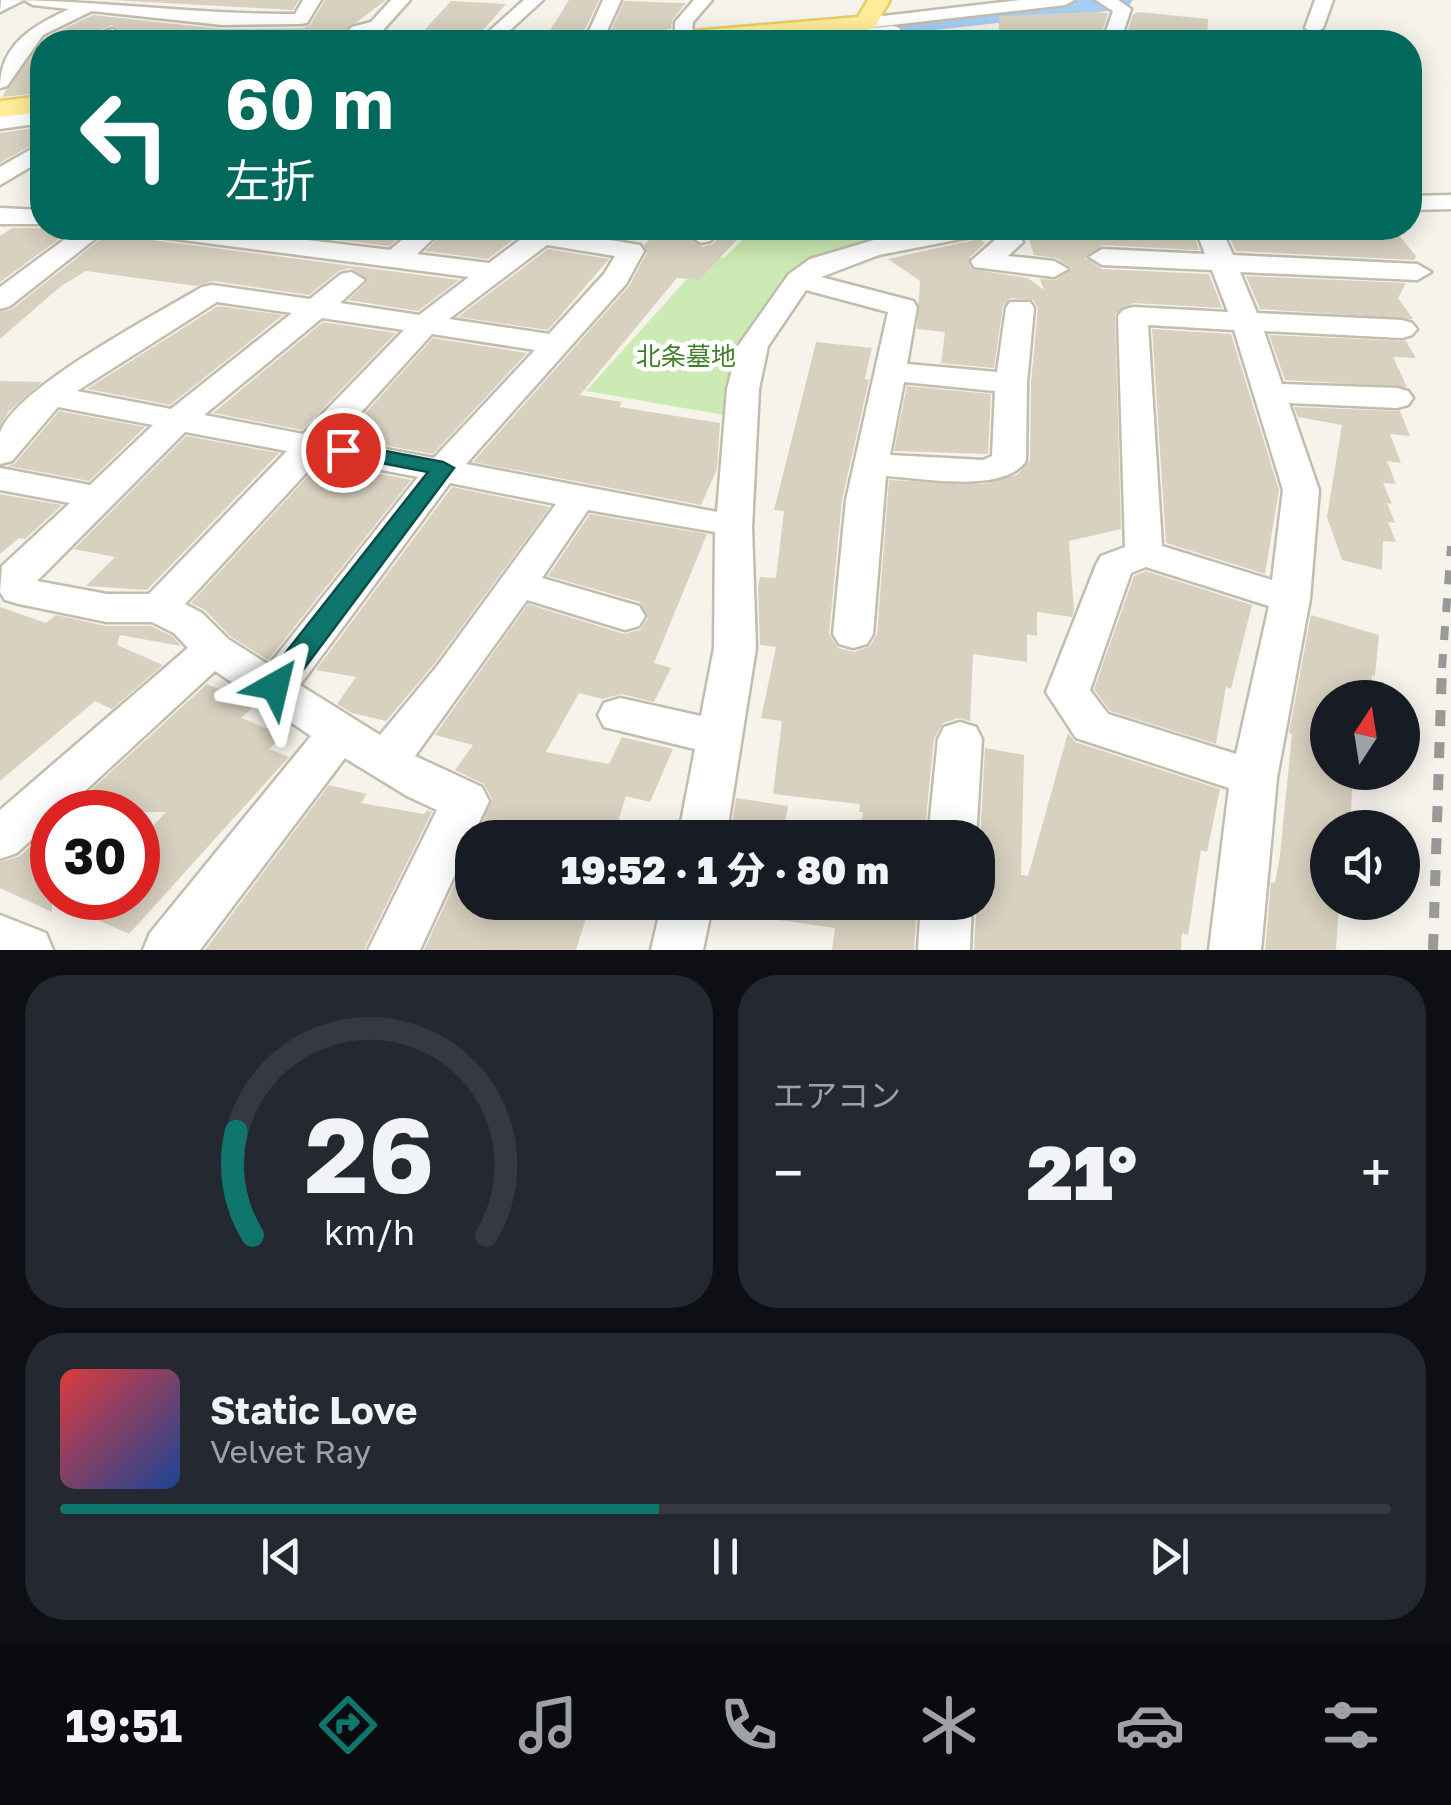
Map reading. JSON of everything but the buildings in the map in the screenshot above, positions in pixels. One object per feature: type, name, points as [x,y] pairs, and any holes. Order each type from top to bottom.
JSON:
[{"type":"main road","points":[[849,30],[879,0]]},
{"type":"main road","points":[[0,109],[30,105]]},
{"type":"street","points":[[0,7],[16,0]]},
{"type":"street","points":[[32,0],[95,3],[283,29],[301,20],[312,0]]},
{"type":"street","points":[[163,14],[191,0]]},
{"type":"street","points":[[222,20],[258,0]]},
{"type":"street","points":[[365,30],[378,26],[402,0]]},
{"type":"street","points":[[598,30],[612,0],[627,0]]},
{"type":"street","points":[[684,30],[680,27],[684,20],[704,0]]},
{"type":"street","points":[[876,30],[966,20],[1065,0]]},
{"type":"street","points":[[1314,28],[1324,0]]},
{"type":"street","points":[[497,30],[525,1]]},
{"type":"street","points":[[1108,2],[1122,9],[1115,30]]},
{"type":"street","points":[[36,30],[95,3]]},
{"type":"street","points":[[0,40],[29,38]]},
{"type":"street","points":[[0,82],[29,38]]},
{"type":"street","points":[[0,122],[30,118]]},
{"type":"street","points":[[0,178],[30,162]]},
{"type":"street","points":[[1422,202],[1451,202]]},
{"type":"street","points":[[0,216],[30,217]]},
{"type":"street","points":[[0,300],[80,240]]},
{"type":"street","points":[[322,240],[397,258],[496,272]]},
{"type":"street","points":[[397,258],[417,240]]},
{"type":"street","points":[[159,608],[424,326],[457,295],[496,272],[536,240]]},
{"type":"street","points":[[275,686],[443,468],[616,278],[631,251],[582,240]]},
{"type":"street","points":[[705,820],[735,648],[734,527],[742,389],[753,346],[799,280],[820,265],[914,240]]},
{"type":"street","points":[[1008,240],[984,261],[1054,269]]},
{"type":"street","points":[[1102,256],[1214,245],[1417,272]]},
{"type":"street","points":[[1214,245],[1247,323],[1301,490],[1290,599],[1254,778],[1235,950]]},
{"type":"street","points":[[352,280],[178,420],[16,575],[19,590],[108,608],[159,608],[188,623],[213,649],[275,686],[339,732],[423,784],[465,801],[394,950]]},
{"type":"street","points":[[799,280],[903,306],[864,500],[853,634]]},
{"type":"street","points":[[0,454],[51,396],[212,293],[558,344]]},
{"type":"street","points":[[874,465],[988,471],[1009,460],[1020,308]]},
{"type":"street","points":[[1144,553],[1132,316],[1402,329]]},
{"type":"street","points":[[887,371],[1012,383]]},
{"type":"street","points":[[1270,392],[1397,398]]},
{"type":"street","points":[[51,396],[710,522]]},
{"type":"street","points":[[0,478],[97,498]]},
{"type":"street","points":[[386,758],[453,676],[579,496]]},
{"type":"street","points":[[1254,778],[1092,726],[1068,692],[1115,565],[1144,553],[1290,599]]},
{"type":"street","points":[[518,584],[625,616]]},
{"type":"street","points":[[0,839],[213,649]]},
{"type":"street","points":[[620,714],[720,738]]},
{"type":"street","points":[[169,950],[339,732]]},
{"type":"street","points":[[953,820],[960,738]]},
{"type":"street","points":[[677,950],[684,920]]},
{"type":"street","points":[[944,950],[946,920]]},
{"type":"street","points":[[0,939],[27,950]]},
{"type":"green space","name":"北条墓地","points":[[742,240],[885,240],[830,254],[738,358],[724,415],[586,391],[704,260],[725,257]]},
{"type":"waterway","points":[[842,30],[1116,0]]},
{"type":"railway","points":[[1442,668],[1451,546]]},
{"type":"railway","points":[[1433,950],[1442,666]]},
{"type":"route","points":[[275,686],[443,468],[343,450]]}]
